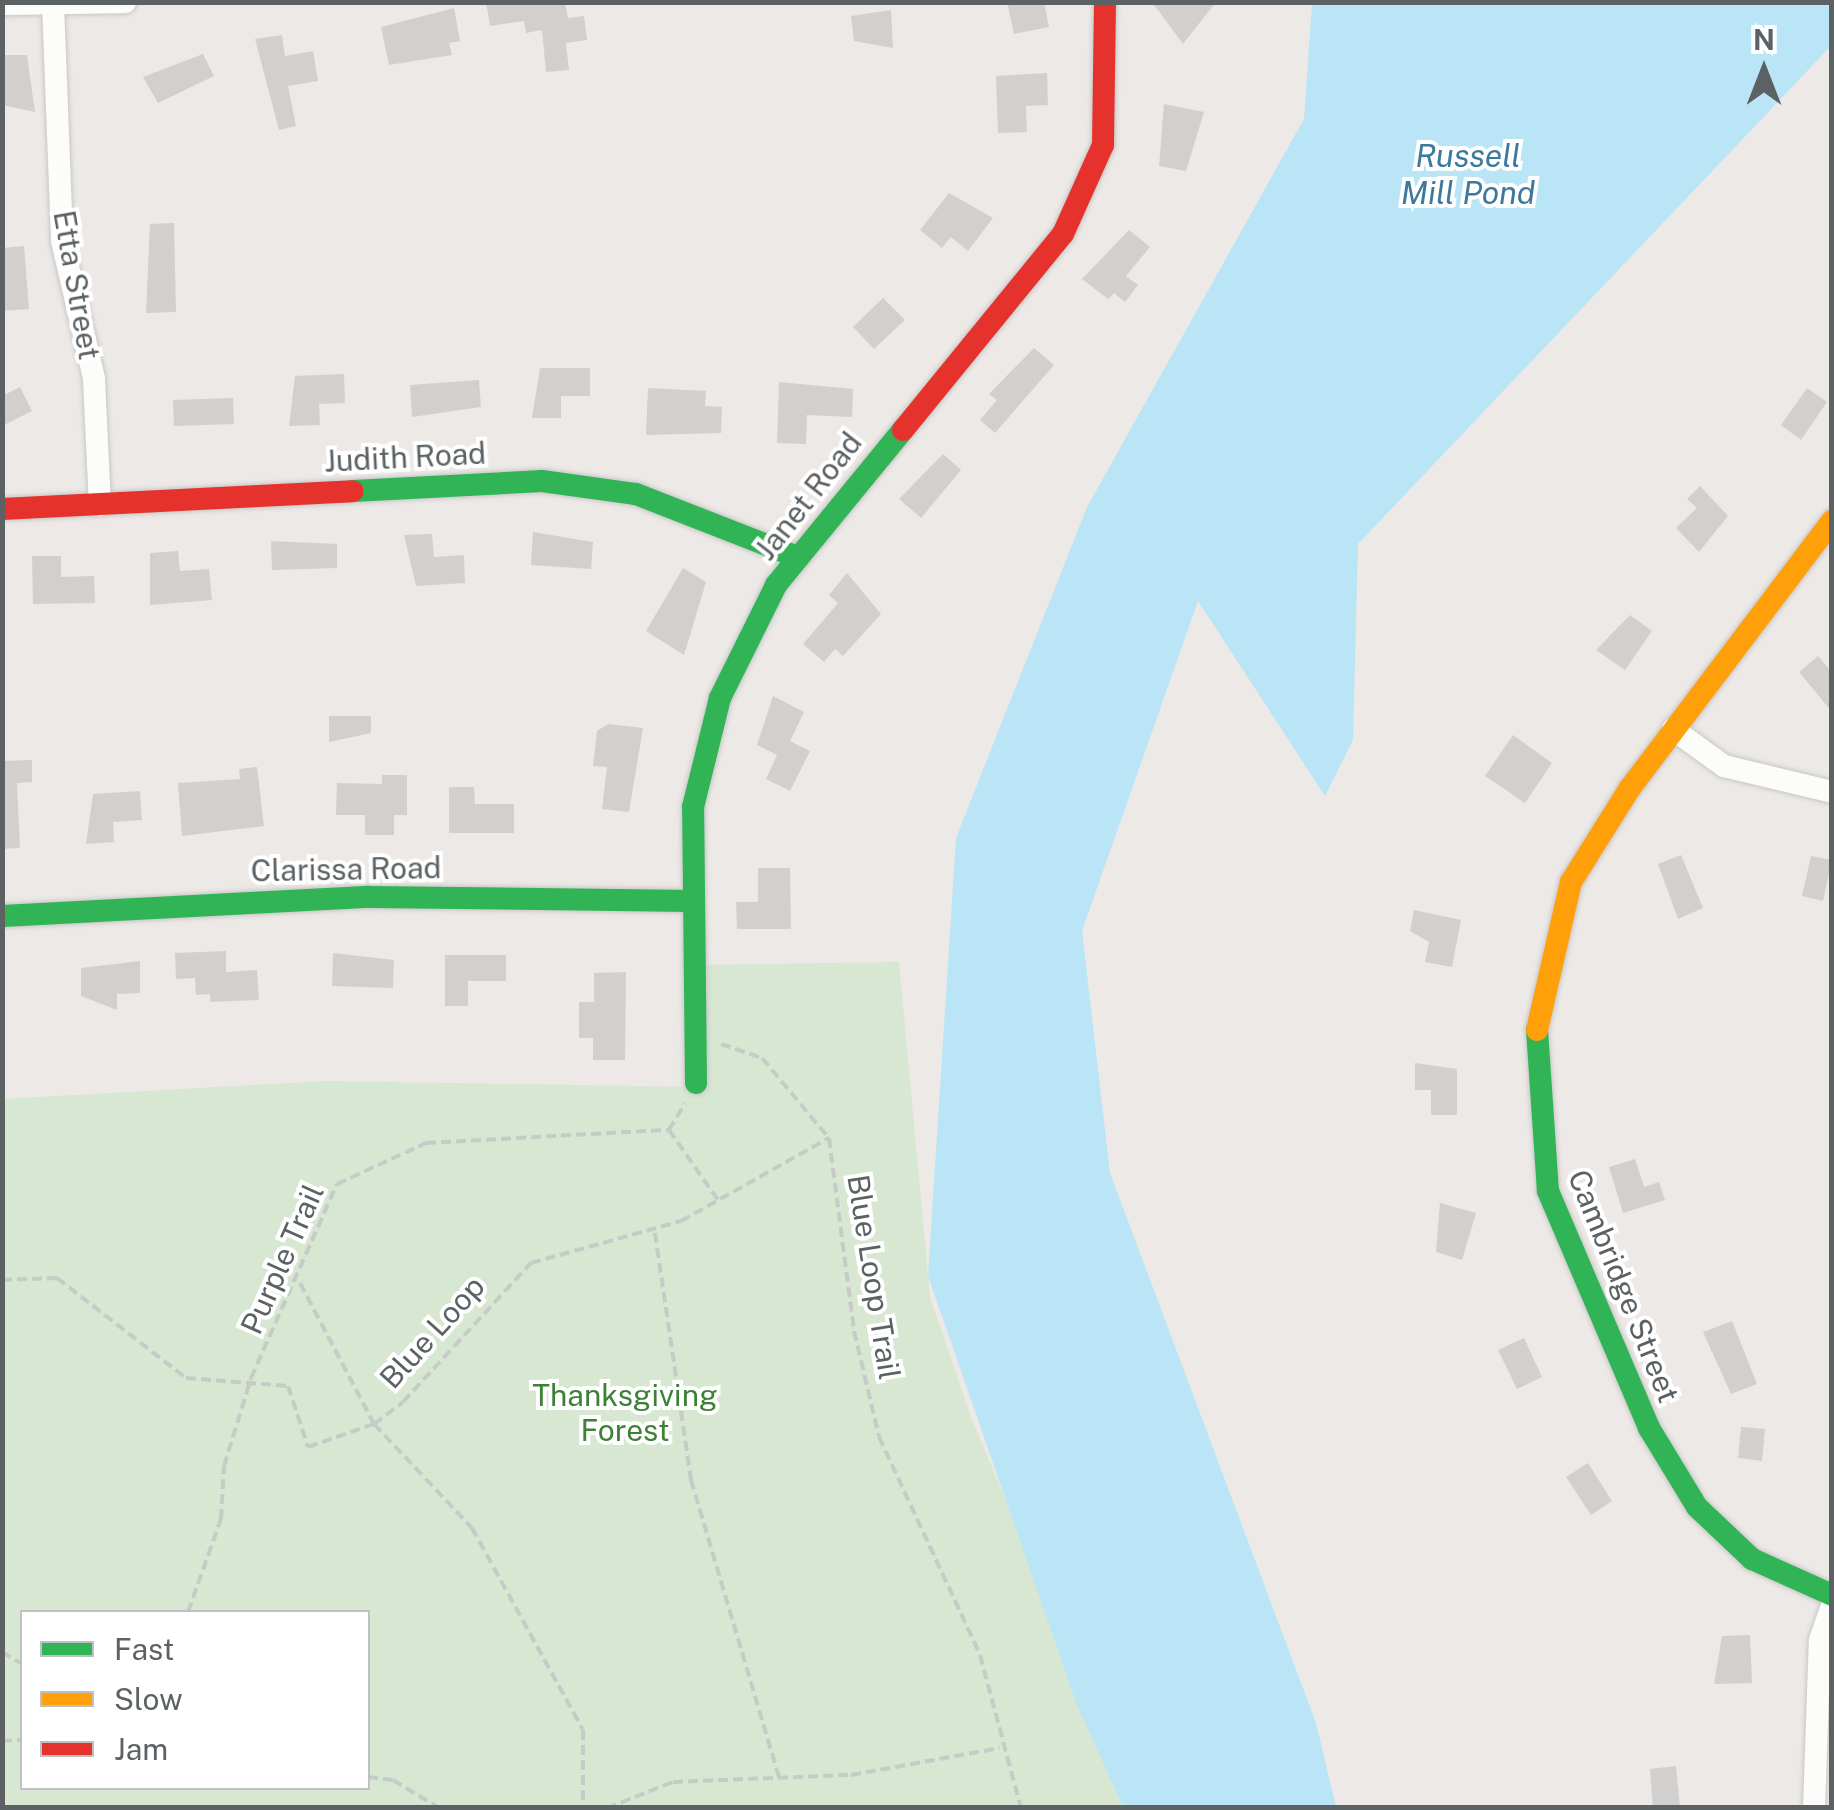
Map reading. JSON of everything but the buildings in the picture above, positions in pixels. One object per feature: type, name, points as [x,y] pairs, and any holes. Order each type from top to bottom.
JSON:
[{"type":"street","points":[[2,4],[125,2]]},
{"type":"street","name":"Janet Road","points":[[696,1083],[694,806],[720,698],[798,557],[1063,234],[1103,145],[1105,2]]},
{"type":"street","name":"Etta Street","points":[[53,4],[62,241],[94,379],[100,505]]},
{"type":"street","name":"Judith Road","points":[[2,510],[542,481],[636,494],[798,557]]},
{"type":"street","name":"Cambridge Street","points":[[1832,521],[1673,729],[1572,882],[1546,961],[1534,1112],[1548,1190],[1649,1428],[1697,1507],[1752,1559],[1832,1595]]},
{"type":"street","points":[[1673,729],[1724,766],[1832,792]]},
{"type":"street","name":"Clarissa Road","points":[[2,916],[370,897],[692,902]]},
{"type":"street","points":[[1814,1808],[1820,1640],[1832,1605]]},
{"type":"path","name":"Blue Loop Trail","points":[[695,1042],[762,1058],[829,1138],[854,1331],[879,1436],[980,1655],[1001,1748],[1021,1808]]},
{"type":"path","points":[[696,1083],[669,1130],[719,1202]]},
{"type":"path","name":"Purple Trail","points":[[189,1610],[221,1519],[224,1466],[251,1378],[300,1282],[337,1184],[426,1142],[669,1130]]},
{"type":"path","name":"Blue Loop","points":[[2,1280],[56,1278],[186,1378],[251,1378],[288,1386],[308,1447],[374,1424],[513,1274],[576,1247],[654,1232],[719,1202],[829,1138]]},
{"type":"path","points":[[654,1232],[690,1480],[779,1778]]},
{"type":"path","points":[[300,1282],[374,1424],[472,1528],[583,1730],[583,1808]]},
{"type":"path","points":[[607,1808],[673,1782],[851,1775],[1001,1748]]},
{"type":"path","points":[[370,1777],[393,1780],[438,1808]]},
{"type":"green space","name":"Thanksgiving Forest","points":[[899,962],[930,1297],[972,1420],[1135,1807],[3,1808],[3,1099],[325,1081],[705,1087],[705,965]]},
{"type":"water","name":"Russell Mill Pond","points":[[1312,3],[1831,3],[1831,46],[1358,544],[1353,740],[1325,796],[1198,601],[1082,931],[1110,1173],[1316,1723],[1336,1807],[1123,1807],[1077,1705],[928,1276],[956,838],[1087,507],[1304,119]]},
{"type":"traffic: fast","points":[[696,1083],[693,807],[720,698],[776,585],[903,430]]},
{"type":"traffic: fast","points":[[353,491],[542,481],[636,494],[798,557]]},
{"type":"traffic: fast","points":[[2,916],[370,897],[692,901]]},
{"type":"traffic: fast","points":[[1537,1030],[1548,1191],[1649,1428],[1697,1507],[1752,1559],[1832,1595]]},
{"type":"traffic: slow","points":[[1537,1030],[1571,882],[1630,788],[1832,521]]},
{"type":"traffic: jam","points":[[903,430],[1063,234],[1103,145],[1105,2]]},
{"type":"traffic: jam","points":[[2,509],[353,491]]}]
